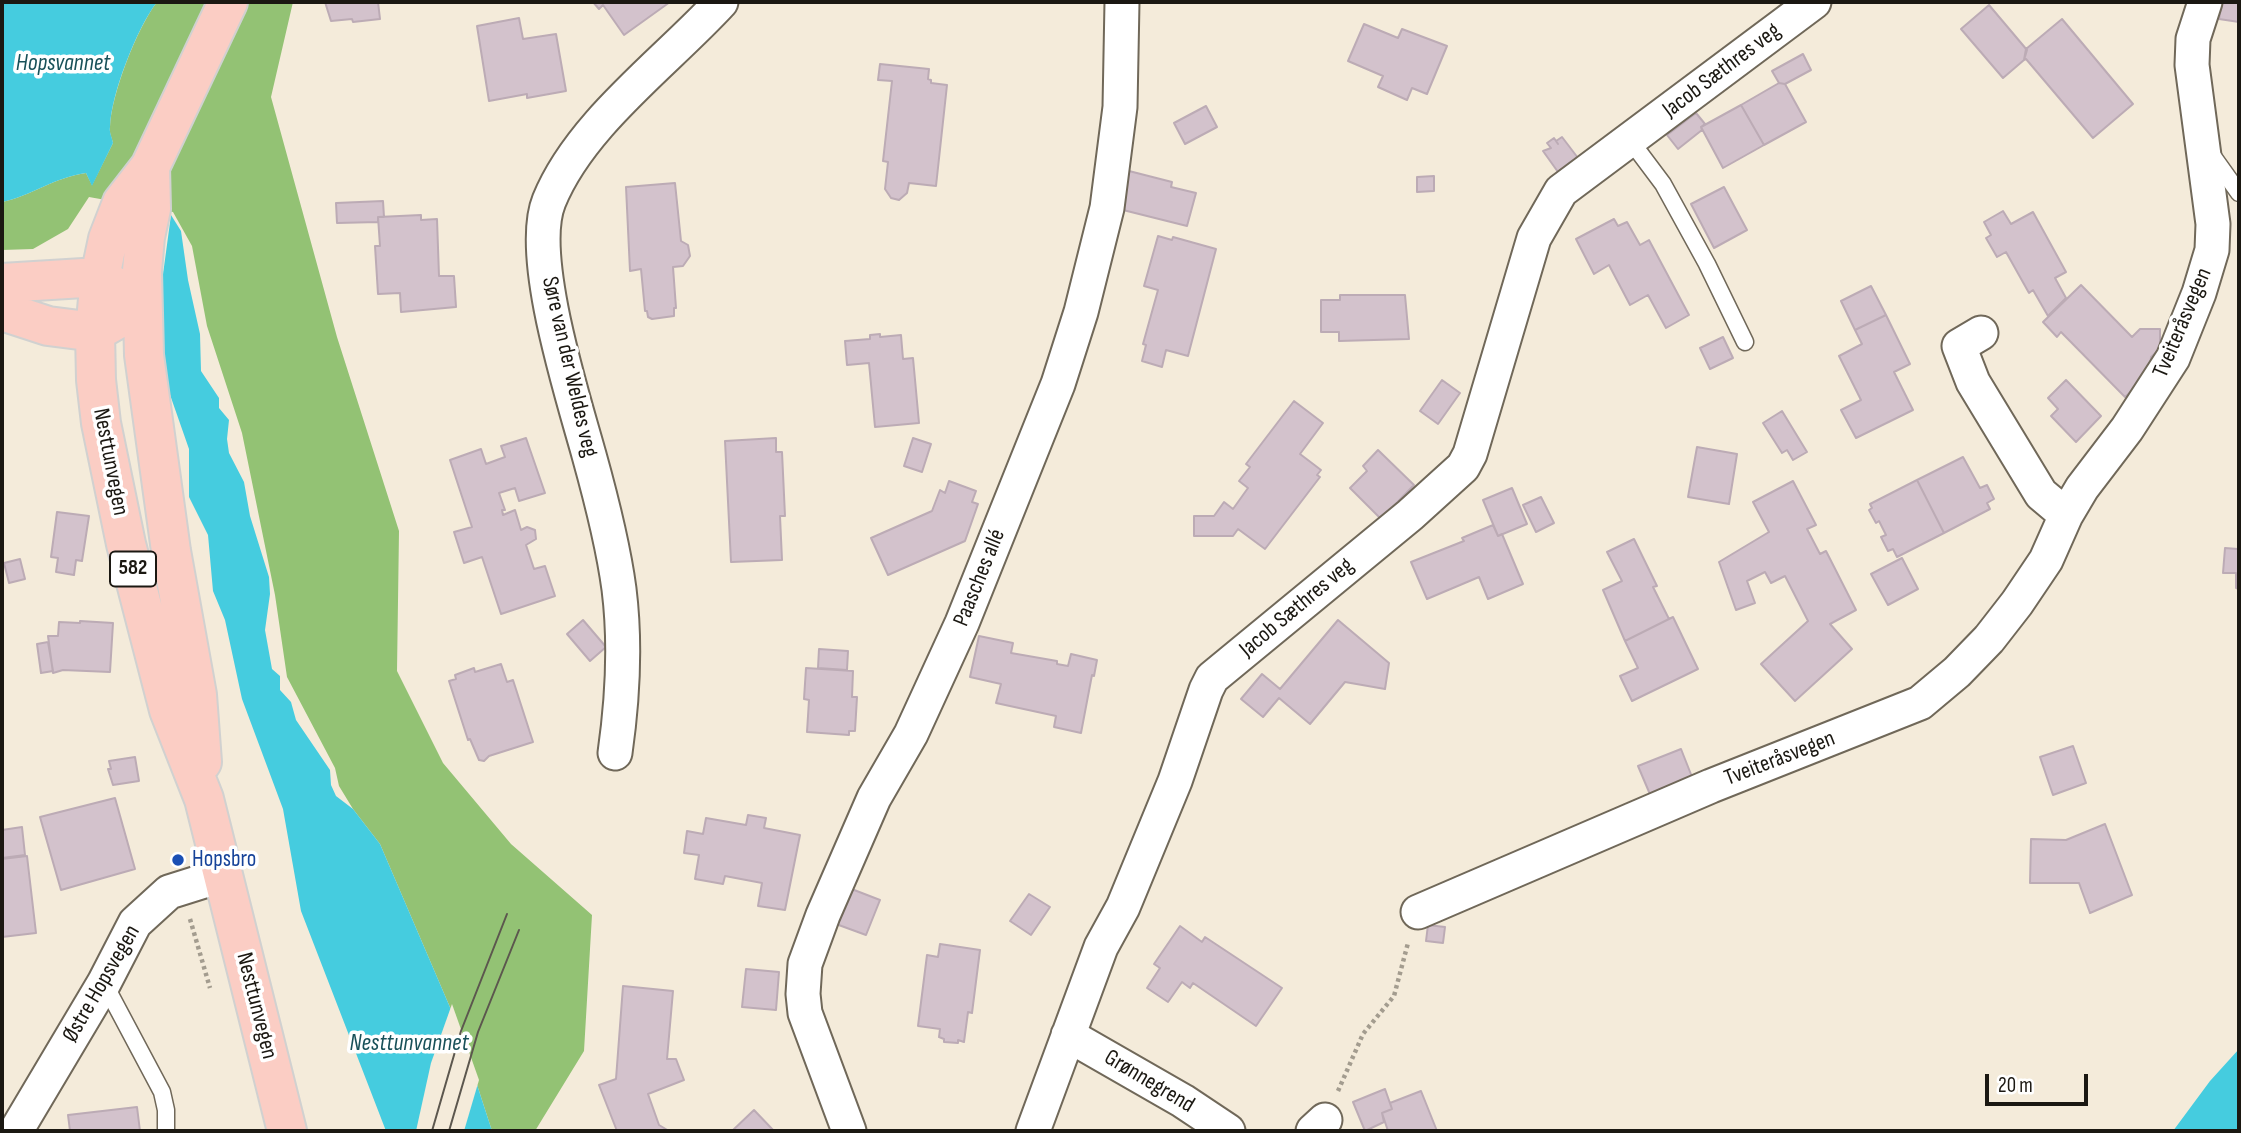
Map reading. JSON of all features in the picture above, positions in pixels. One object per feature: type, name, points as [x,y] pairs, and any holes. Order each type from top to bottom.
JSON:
[{"type":"main road","name":"Nesttunvegen","points":[[228,2],[150,167],[122,203],[108,239],[100,277],[95,332],[96,380],[100,423],[126,544],[169,710],[204,799],[287,1131]]},
{"type":"main road","name":"Nesttunvegen","points":[[150,167],[151,209],[143,260],[142,305],[148,397],[171,551],[197,695],[204,799]]},
{"type":"main road","points":[[2,283],[100,277],[142,305],[95,332],[48,326],[2,311]]},
{"type":"street","name":"Søre van der Weldes veg","points":[[615,753],[623,698],[624,648],[619,588],[590,457],[565,368],[544,261],[544,223],[548,203],[564,171],[612,109],[721,2]]},
{"type":"street","name":"Paasches allé","points":[[849,1131],[805,1013],[805,964],[831,895],[845,869],[874,798],[911,734],[962,623],[1058,384],[1081,312],[1107,208],[1120,107],[1122,2]]},
{"type":"street","name":"Jacob Sæthres veg","points":[[1033,1131],[1101,947],[1123,907],[1175,782],[1212,678],[1410,515],[1463,467],[1470,454],[1534,238],[1561,191],[1814,2]]},
{"type":"street","name":"Tveiteråsvegen","points":[[1418,912],[1711,786],[1920,703],[1957,672],[1989,639],[2018,603],[2046,560],[2066,514],[2082,488],[2160,382],[2173,358],[2199,293],[2212,250],[2213,224],[2192,65],[2193,40],[2205,2]]},
{"type":"street","points":[[1970,340],[1973,382],[2041,494],[2066,514]]},
{"type":"street","name":"Østre Hopsvegen","points":[[16,1131],[104,983],[135,923],[169,892],[223,875]]},
{"type":"street","name":"Grønnegrend","points":[[1068,1035],[1183,1101],[1228,1131]]},
{"type":"lane","points":[[1630,140],[1663,184],[1707,264],[1745,342]]},
{"type":"lane","points":[[2203,145],[2215,157],[2239,193]]},
{"type":"lane","points":[[104,983],[162,1092],[166,1110],[166,1131]]},
{"type":"path","points":[[1319,1125],[1363,1034],[1394,996],[1418,912]]},
{"type":"green space","points":[[157,2],[293,2],[271,97],[337,337],[399,531],[397,671],[443,763],[511,844],[592,915],[584,1051],[535,1131],[492,1131],[458,1026],[380,844],[339,786],[335,768],[287,677],[275,595],[242,433],[207,326],[192,246],[173,212],[89,197],[68,229],[33,249],[2,250],[2,202],[75,175],[86,173],[92,185],[113,143],[110,131],[111,114],[126,62],[141,28]]},
{"type":"water","name":"Hopsvannet","points":[[2,2],[157,2],[141,28],[126,62],[111,113],[113,143],[92,186],[86,173],[64,178],[2,202]]},
{"type":"water","name":"Nesttunvannet","points":[[171,215],[181,231],[200,334],[201,371],[219,398],[219,408],[229,420],[229,453],[244,482],[250,516],[269,577],[270,594],[265,630],[272,669],[280,676],[280,690],[291,702],[296,720],[330,770],[331,785],[336,796],[353,809],[380,844],[458,1026],[492,1131],[386,1131],[301,911],[283,809],[242,699],[225,620],[213,591],[208,535],[189,497],[189,449],[161,369],[159,304]]},
{"type":"water","points":[[2239,1049],[2239,1131],[2173,1131],[2210,1081]]},
{"type":"pier","points":[[452,1004],[479,1080],[464,1131],[416,1131],[431,1063]]},
{"type":"building","points":[[325,2],[378,2],[380,19],[331,21]]},
{"type":"building","points":[[593,2],[670,2],[624,35],[603,5],[599,9]]},
{"type":"building","points":[[2222,2],[2239,2],[2239,22],[2219,19]]},
{"type":"building","points":[[1989,5],[2027,50],[2024,60],[2003,78],[1961,29]]},
{"type":"building","points":[[519,18],[523,39],[556,34],[566,91],[489,101],[477,26]]},
{"type":"building","points":[[2062,19],[2133,104],[2093,138],[2026,59],[2024,60],[2026,49]]},
{"type":"building","points":[[1364,24],[1398,38],[1402,29],[1447,46],[1427,94],[1412,88],[1407,100],[1378,87],[1383,76],[1348,61]]},
{"type":"building","points":[[1803,54],[1811,70],[1785,84],[1779,83],[1772,71]]},
{"type":"building","points":[[880,64],[929,69],[928,79],[931,83],[947,85],[936,186],[909,183],[907,193],[899,200],[891,198],[885,189],[888,162],[883,161],[892,81],[878,80]]},
{"type":"building","points":[[1779,83],[1785,84],[1806,122],[1764,145],[1741,105]]},
{"type":"building","points":[[1741,105],[1764,145],[1723,168],[1701,127]]},
{"type":"building","points":[[1206,106],[1217,127],[1185,144],[1174,123]]},
{"type":"building","points":[[1696,113],[1705,124],[1701,127],[1702,130],[1678,149],[1667,135]]},
{"type":"building","points":[[1562,137],[1578,158],[1558,172],[1543,151],[1551,148],[1547,143],[1554,138],[1556,141]]},
{"type":"building","points":[[1129,171],[1172,182],[1171,187],[1196,193],[1187,226],[1119,209]]},
{"type":"building","points":[[1434,176],[1434,191],[1417,192],[1417,177]]},
{"type":"building","points":[[675,183],[681,241],[688,245],[690,256],[683,266],[673,267],[676,308],[674,316],[652,319],[645,311],[641,269],[630,271],[626,187]]},
{"type":"building","points":[[1724,187],[1747,230],[1714,248],[1691,204]]},
{"type":"building","points":[[383,201],[384,217],[378,217],[378,222],[337,223],[336,203]]},
{"type":"building","points":[[2003,211],[2011,224],[2033,212],[2066,272],[2055,278],[2066,298],[2048,316],[2033,290],[2029,293],[2006,252],[1997,257],[1986,238],[1991,235],[1984,222]]},
{"type":"building","points":[[421,215],[421,220],[437,219],[439,276],[454,276],[456,307],[401,312],[400,293],[378,294],[375,246],[380,246],[378,217]]},
{"type":"building","points":[[1614,219],[1618,226],[1627,222],[1640,245],[1649,240],[1689,315],[1666,328],[1648,295],[1630,305],[1609,265],[1594,274],[1576,239]]},
{"type":"building","points":[[1158,236],[1172,240],[1173,237],[1216,249],[1188,356],[1166,350],[1162,367],[1142,361],[1146,345],[1143,344],[1158,290],[1144,286]]},
{"type":"building","points":[[2081,285],[2132,337],[2140,329],[2160,329],[2160,349],[2151,357],[2150,366],[2136,387],[2125,397],[2061,332],[2057,337],[2043,322]]},
{"type":"building","points":[[1871,286],[1886,315],[1855,330],[1841,301]]},
{"type":"building","points":[[1340,295],[1405,295],[1409,339],[1339,341],[1339,332],[1321,332],[1321,300],[1340,300]]},
{"type":"building","points":[[1886,315],[1910,364],[1894,372],[1913,410],[1856,438],[1841,410],[1861,400],[1839,356],[1862,344],[1855,330]]},
{"type":"building","points":[[880,334],[880,337],[901,335],[903,359],[913,358],[919,423],[875,427],[869,363],[847,365],[845,341],[870,339],[870,335]]},
{"type":"building","points":[[1723,337],[1733,358],[1710,369],[1700,348]]},
{"type":"building","points":[[1442,380],[1460,393],[1438,424],[1420,411]]},
{"type":"building","points":[[2066,380],[2101,416],[2076,442],[2051,416],[2058,409],[2048,398]]},
{"type":"building","points":[[1294,401],[1323,423],[1300,454],[1321,470],[1317,475],[1320,477],[1265,549],[1238,529],[1233,536],[1194,536],[1194,516],[1214,516],[1224,502],[1233,509],[1248,488],[1239,481],[1250,467],[1246,464]]},
{"type":"building","points":[[1782,411],[1807,452],[1793,460],[1787,450],[1782,453],[1763,423]]},
{"type":"building","points":[[526,438],[545,493],[519,501],[515,488],[499,493],[505,510],[502,510],[503,515],[515,510],[521,530],[527,527],[535,530],[536,539],[526,545],[534,569],[545,566],[555,596],[501,614],[482,557],[464,563],[454,532],[472,527],[450,460],[481,449],[486,464],[505,457],[501,446]]},
{"type":"building","points":[[776,438],[776,452],[782,452],[785,516],[780,516],[782,560],[731,562],[725,441]]},
{"type":"building","points":[[913,438],[931,444],[922,472],[904,466]]},
{"type":"building","points":[[1697,447],[1737,454],[1729,504],[1688,497]]},
{"type":"building","points":[[1378,450],[1414,485],[1381,519],[1350,488],[1367,471],[1363,466]]},
{"type":"building","points":[[1963,457],[1980,488],[1987,485],[1994,499],[1987,503],[1990,509],[1944,533],[1917,480]]},
{"type":"building","points":[[1917,480],[1944,533],[1897,557],[1893,549],[1888,551],[1881,537],[1886,535],[1869,510],[1872,508],[1870,504]]},
{"type":"building","points":[[949,481],[976,491],[972,502],[978,504],[965,541],[888,575],[871,538],[932,511],[940,490],[945,493]]},
{"type":"building","points":[[1793,481],[1816,525],[1807,529],[1820,554],[1826,551],[1856,610],[1830,624],[1852,649],[1795,701],[1761,664],[1808,621],[1785,576],[1771,583],[1765,572],[1747,581],[1755,603],[1736,610],[1719,562],[1769,532],[1753,502]]},
{"type":"building","points":[[1512,488],[1527,524],[1498,536],[1483,500]]},
{"type":"building","points":[[1541,497],[1554,523],[1536,532],[1523,505]]},
{"type":"building","points":[[57,512],[89,516],[82,561],[76,560],[74,575],[56,572],[58,558],[51,557]]},
{"type":"building","points":[[1493,525],[1498,536],[1502,534],[1523,584],[1488,599],[1479,577],[1427,599],[1411,562],[1464,541],[1462,538]]},
{"type":"building","points":[[1634,539],[1657,586],[1653,587],[1669,619],[1625,641],[1603,590],[1622,581],[1607,552]]},
{"type":"building","points":[[2238,546],[2239,589],[2236,588],[2236,573],[2223,573],[2225,548],[2238,549]]},
{"type":"building","points":[[1902,558],[1918,589],[1888,605],[1871,574]]},
{"type":"building","points":[[20,559],[25,579],[9,583],[4,563]]},
{"type":"building","points":[[1673,617],[1698,669],[1632,701],[1620,676],[1638,668],[1625,641]]},
{"type":"building","points":[[583,620],[606,647],[590,661],[567,634]]},
{"type":"building","points":[[1338,620],[1389,663],[1385,689],[1345,682],[1310,724],[1279,698],[1263,717],[1241,699],[1262,674],[1280,689]]},
{"type":"building","points":[[59,622],[113,623],[110,672],[63,670],[53,673],[48,636],[58,636]]},
{"type":"building","points":[[979,636],[1013,643],[1011,653],[1057,661],[1057,664],[1068,666],[1071,654],[1097,660],[1081,733],[1054,727],[1056,716],[996,703],[1001,684],[970,677]]},
{"type":"building","points":[[48,642],[53,671],[41,673],[37,644]]},
{"type":"building","points":[[819,649],[848,651],[847,670],[818,668]]},
{"type":"building","points":[[501,664],[507,682],[513,680],[533,742],[489,756],[484,761],[479,760],[470,739],[468,740],[449,681],[456,679],[455,675],[474,668],[475,672]]},
{"type":"building","points":[[806,668],[853,671],[852,697],[857,697],[855,731],[849,731],[849,735],[807,732],[809,700],[804,699]]},
{"type":"building","points":[[2073,746],[2086,783],[2053,795],[2040,757]]},
{"type":"building","points":[[1681,749],[1694,782],[1652,799],[1638,766]]},
{"type":"building","points":[[135,757],[139,781],[113,785],[108,769],[111,769],[109,761]]},
{"type":"building","points":[[115,798],[135,869],[61,890],[40,817]]},
{"type":"building","points":[[748,815],[766,818],[764,828],[800,835],[785,910],[758,906],[762,883],[725,876],[723,884],[695,879],[699,855],[684,853],[687,831],[703,834],[706,818],[746,825]]},
{"type":"building","points":[[2105,824],[2132,895],[2090,913],[2079,883],[2030,883],[2031,839],[2066,840]]},
{"type":"building","points":[[22,827],[25,855],[2,858],[2,830]]},
{"type":"building","points":[[27,856],[36,933],[2,937],[2,859]]},
{"type":"building","points":[[849,888],[880,900],[866,935],[836,924]]},
{"type":"building","points":[[1029,894],[1050,907],[1031,935],[1010,921]]},
{"type":"building","points":[[1428,925],[1445,927],[1443,943],[1426,941]]},
{"type":"building","points":[[1180,926],[1202,942],[1205,937],[1282,988],[1256,1026],[1193,983],[1190,988],[1182,982],[1168,1002],[1147,988],[1160,968],[1154,964]]},
{"type":"building","points":[[940,944],[980,950],[972,1013],[968,1012],[964,1042],[944,1042],[944,1039],[939,1037],[940,1029],[918,1026],[927,955],[938,957]]},
{"type":"building","points":[[746,969],[779,972],[776,1010],[742,1007]]},
{"type":"building","points":[[623,986],[673,991],[667,1059],[676,1059],[684,1080],[648,1094],[659,1125],[669,1131],[617,1131],[599,1085],[616,1079]]},
{"type":"building","points":[[1385,1089],[1392,1109],[1382,1113],[1384,1122],[1365,1131],[1353,1102]]},
{"type":"building","points":[[1421,1091],[1437,1131],[1388,1131],[1382,1113],[1392,1109],[1390,1103]]},
{"type":"building","points":[[137,1107],[140,1131],[70,1131],[68,1115]]},
{"type":"building","points":[[754,1110],[774,1131],[732,1131]]},
{"type":"tram line","points":[[432,1131],[461,1031],[507,914]]},
{"type":"tram line","points":[[449,1131],[478,1032],[519,930]]},
{"type":"place","name":"Hopsbro","points":[[178,860]]}]
